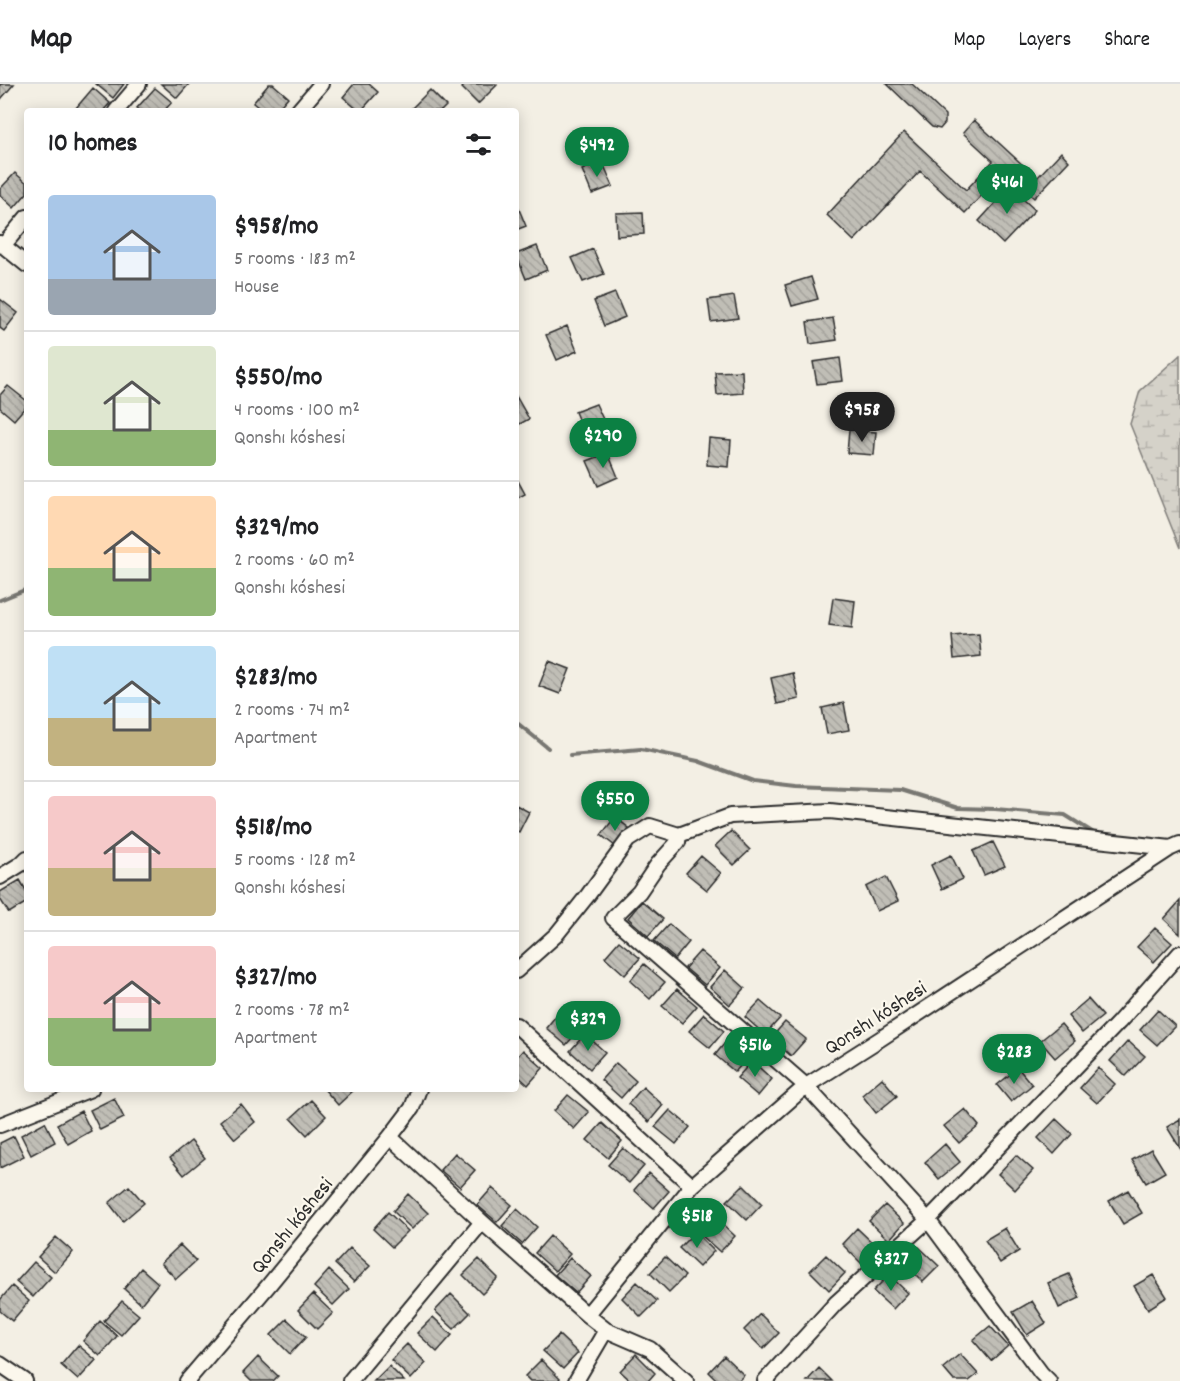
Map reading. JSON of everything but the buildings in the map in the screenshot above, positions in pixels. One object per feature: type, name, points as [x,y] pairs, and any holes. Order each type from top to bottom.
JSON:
[{"type":"street","points":[[119,108],[139,84]]},
{"type":"street","points":[[301,108],[321,84]]},
{"type":"street","points":[[24,220],[2,244],[24,262]]},
{"type":"street","name":"Qonshı kóshesi","points":[[679,835],[730,816],[830,811],[1175,846]]},
{"type":"street","points":[[519,968],[556,935],[628,840],[650,825],[679,835],[678,842],[657,864],[639,892],[614,918],[806,1086],[928,1220],[1040,1378]]},
{"type":"street","name":"Qonshı kóshesi","points":[[587,1315],[692,1186],[806,1086],[891,1033],[1175,846]]},
{"type":"street","points":[[0,877],[24,861]]},
{"type":"street","points":[[765,1381],[836,1303],[928,1220],[1119,1022],[1180,953]]},
{"type":"street","points":[[519,1028],[692,1186]]},
{"type":"street","points":[[0,1125],[83,1092]]},
{"type":"street","name":"Qonshı kóshesi","points":[[188,1381],[390,1137],[412,1108],[418,1092]]},
{"type":"street","points":[[390,1137],[587,1315],[606,1330],[651,1349],[686,1381]]},
{"type":"street","points":[[350,1381],[482,1222]]},
{"type":"street","points":[[576,1381],[606,1330]]},
{"type":"street","points":[[0,1364],[25,1381]]},
{"type":"green space","points":[[1180,355],[1180,548],[1130,424],[1140,391]]},
{"type":"waterway","points":[[0,600],[24,590]]},
{"type":"waterway","points":[[519,724],[548,748]]},
{"type":"waterway","points":[[570,755],[641,749],[698,761],[753,781],[796,786],[900,790],[958,808],[1065,815],[1097,835]]}]
